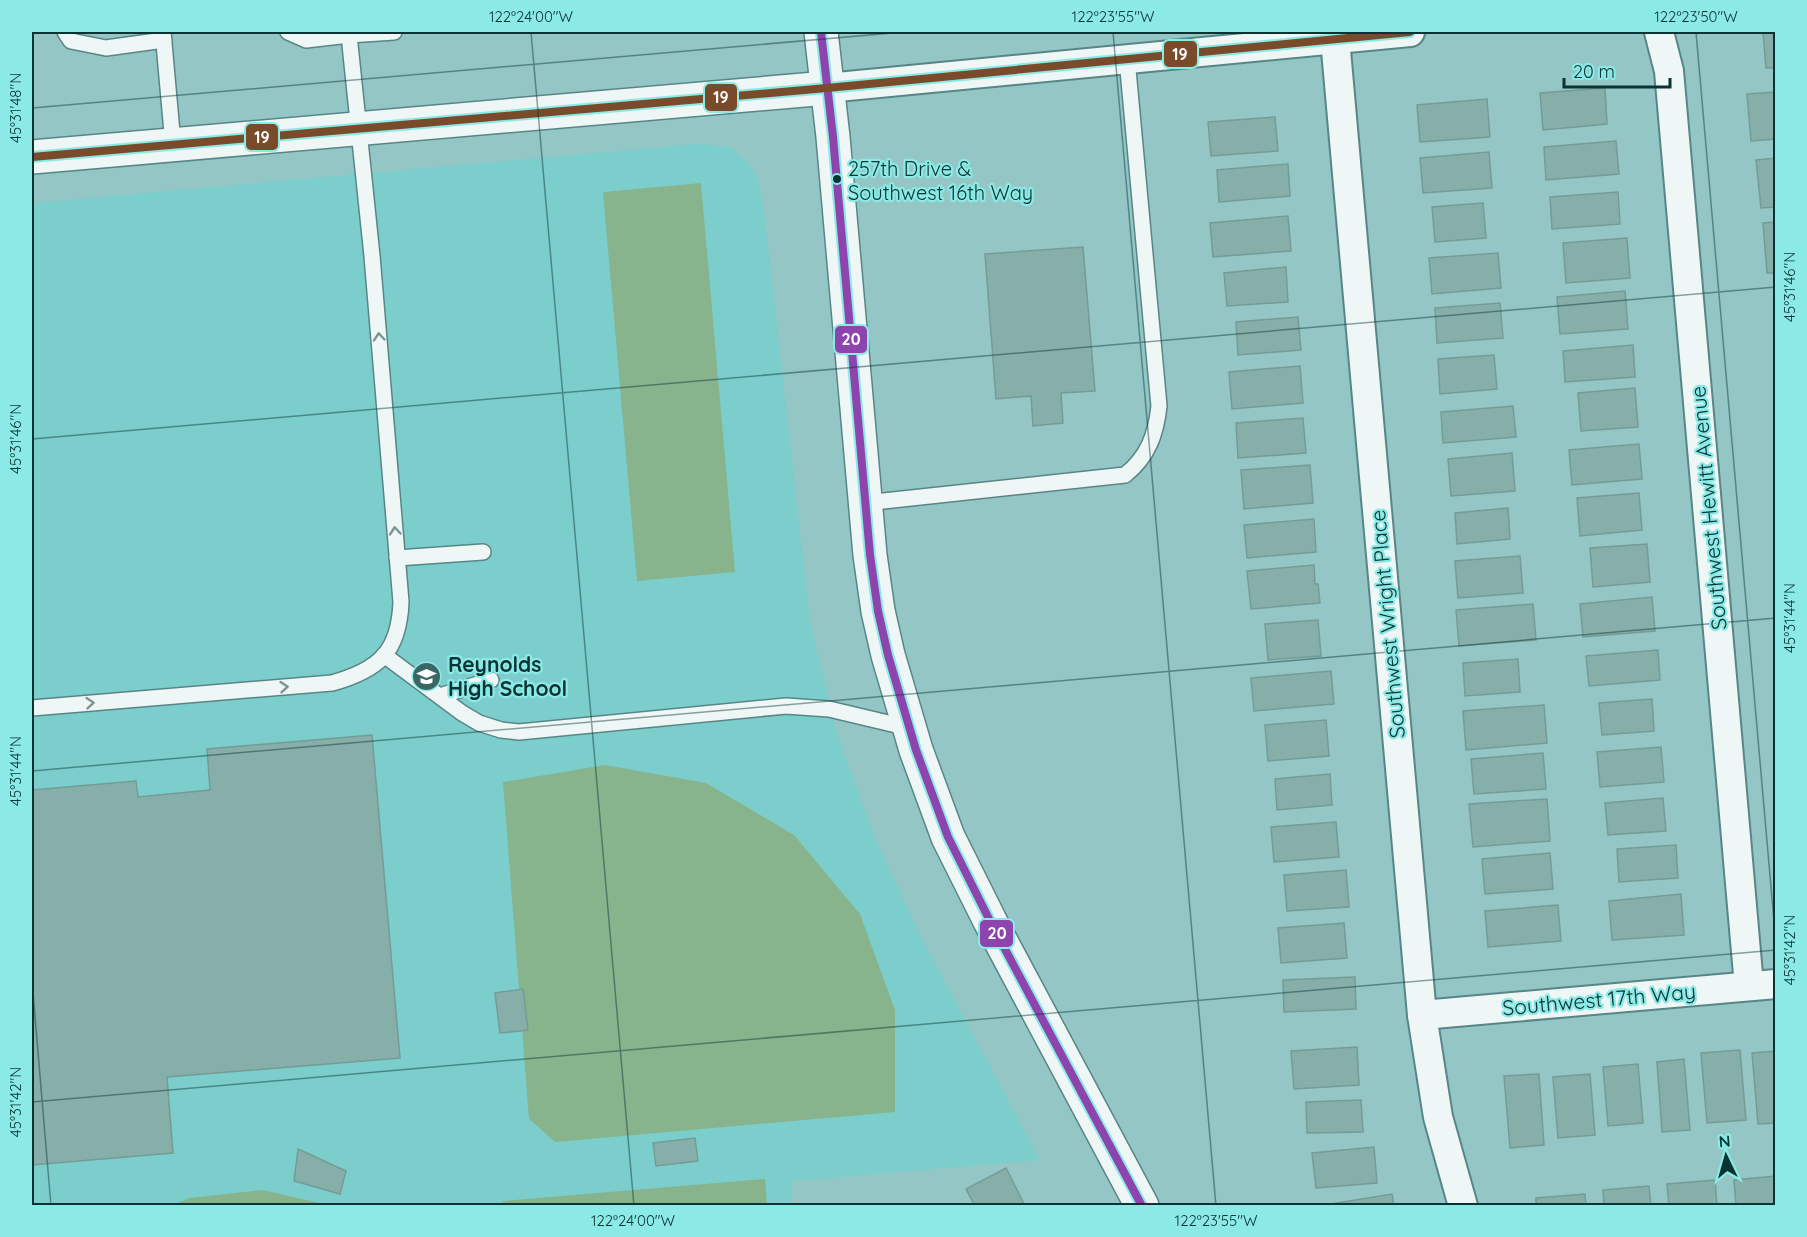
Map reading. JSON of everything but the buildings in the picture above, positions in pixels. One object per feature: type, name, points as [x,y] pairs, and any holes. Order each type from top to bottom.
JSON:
[{"type":"main road","points":[[821,32],[865,503],[878,611],[888,655],[909,728],[948,837],[990,921],[1142,1206]]},
{"type":"main road","points":[[32,157],[827,88]]},
{"type":"street","points":[[827,88],[1352,35],[1410,32]]},
{"type":"street","name":"Southwest Hewitt Avenue","points":[[1659,32],[1670,71],[1762,985]]},
{"type":"street","name":"Southwest Wright Place","points":[[1352,35],[1422,1015],[1438,1116],[1462,1206]]},
{"type":"street","name":"Southwest 17th Way","points":[[1422,1015],[1762,985]]},
{"type":"lane","points":[[65,32],[71,41],[106,48],[163,36],[172,144]]},
{"type":"lane","points":[[288,32],[306,40],[394,32]]},
{"type":"lane","points":[[32,708],[332,683],[355,677],[376,664],[392,646],[400,624],[398,558],[349,35]]},
{"type":"lane","points":[[865,503],[1125,475],[1138,464],[1151,443],[1157,425],[1159,406],[1127,58]]},
{"type":"lane","points":[[398,558],[483,552]]},
{"type":"lane","points":[[384,655],[479,723],[501,730],[786,706],[829,709],[909,728]]},
{"type":"lane","points":[[440,696],[491,680]]},
{"type":"shaded area","name":"Reynolds High School","points":[[697,144],[730,147],[749,163],[758,179],[764,211],[810,622],[836,731],[874,836],[921,937],[1040,1160],[791,1181],[792,1206],[32,1206],[32,203]]},
{"type":"green space","points":[[701,183],[735,572],[637,581],[603,192]]},
{"type":"green space","points":[[605,765],[706,783],[794,835],[860,914],[895,1010],[895,1112],[555,1142],[529,1119],[503,782]]},
{"type":"green space","points":[[765,1179],[767,1205],[503,1205],[503,1201]]},
{"type":"green space","points":[[262,1190],[329,1205],[173,1205],[189,1198]]},
{"type":"transit line","name":"20","points":[[821,32],[833,137],[870,555],[878,611],[888,655],[916,750],[948,837],[990,921],[1142,1206]]},
{"type":"transit line","name":"19","points":[[32,157],[827,88],[1410,32]]},
{"type":"place","name":"257th Drive & Southwest 16th Way","points":[[837,179]]},
{"type":"place","name":"Reynolds High School","points":[[427,676]]}]
